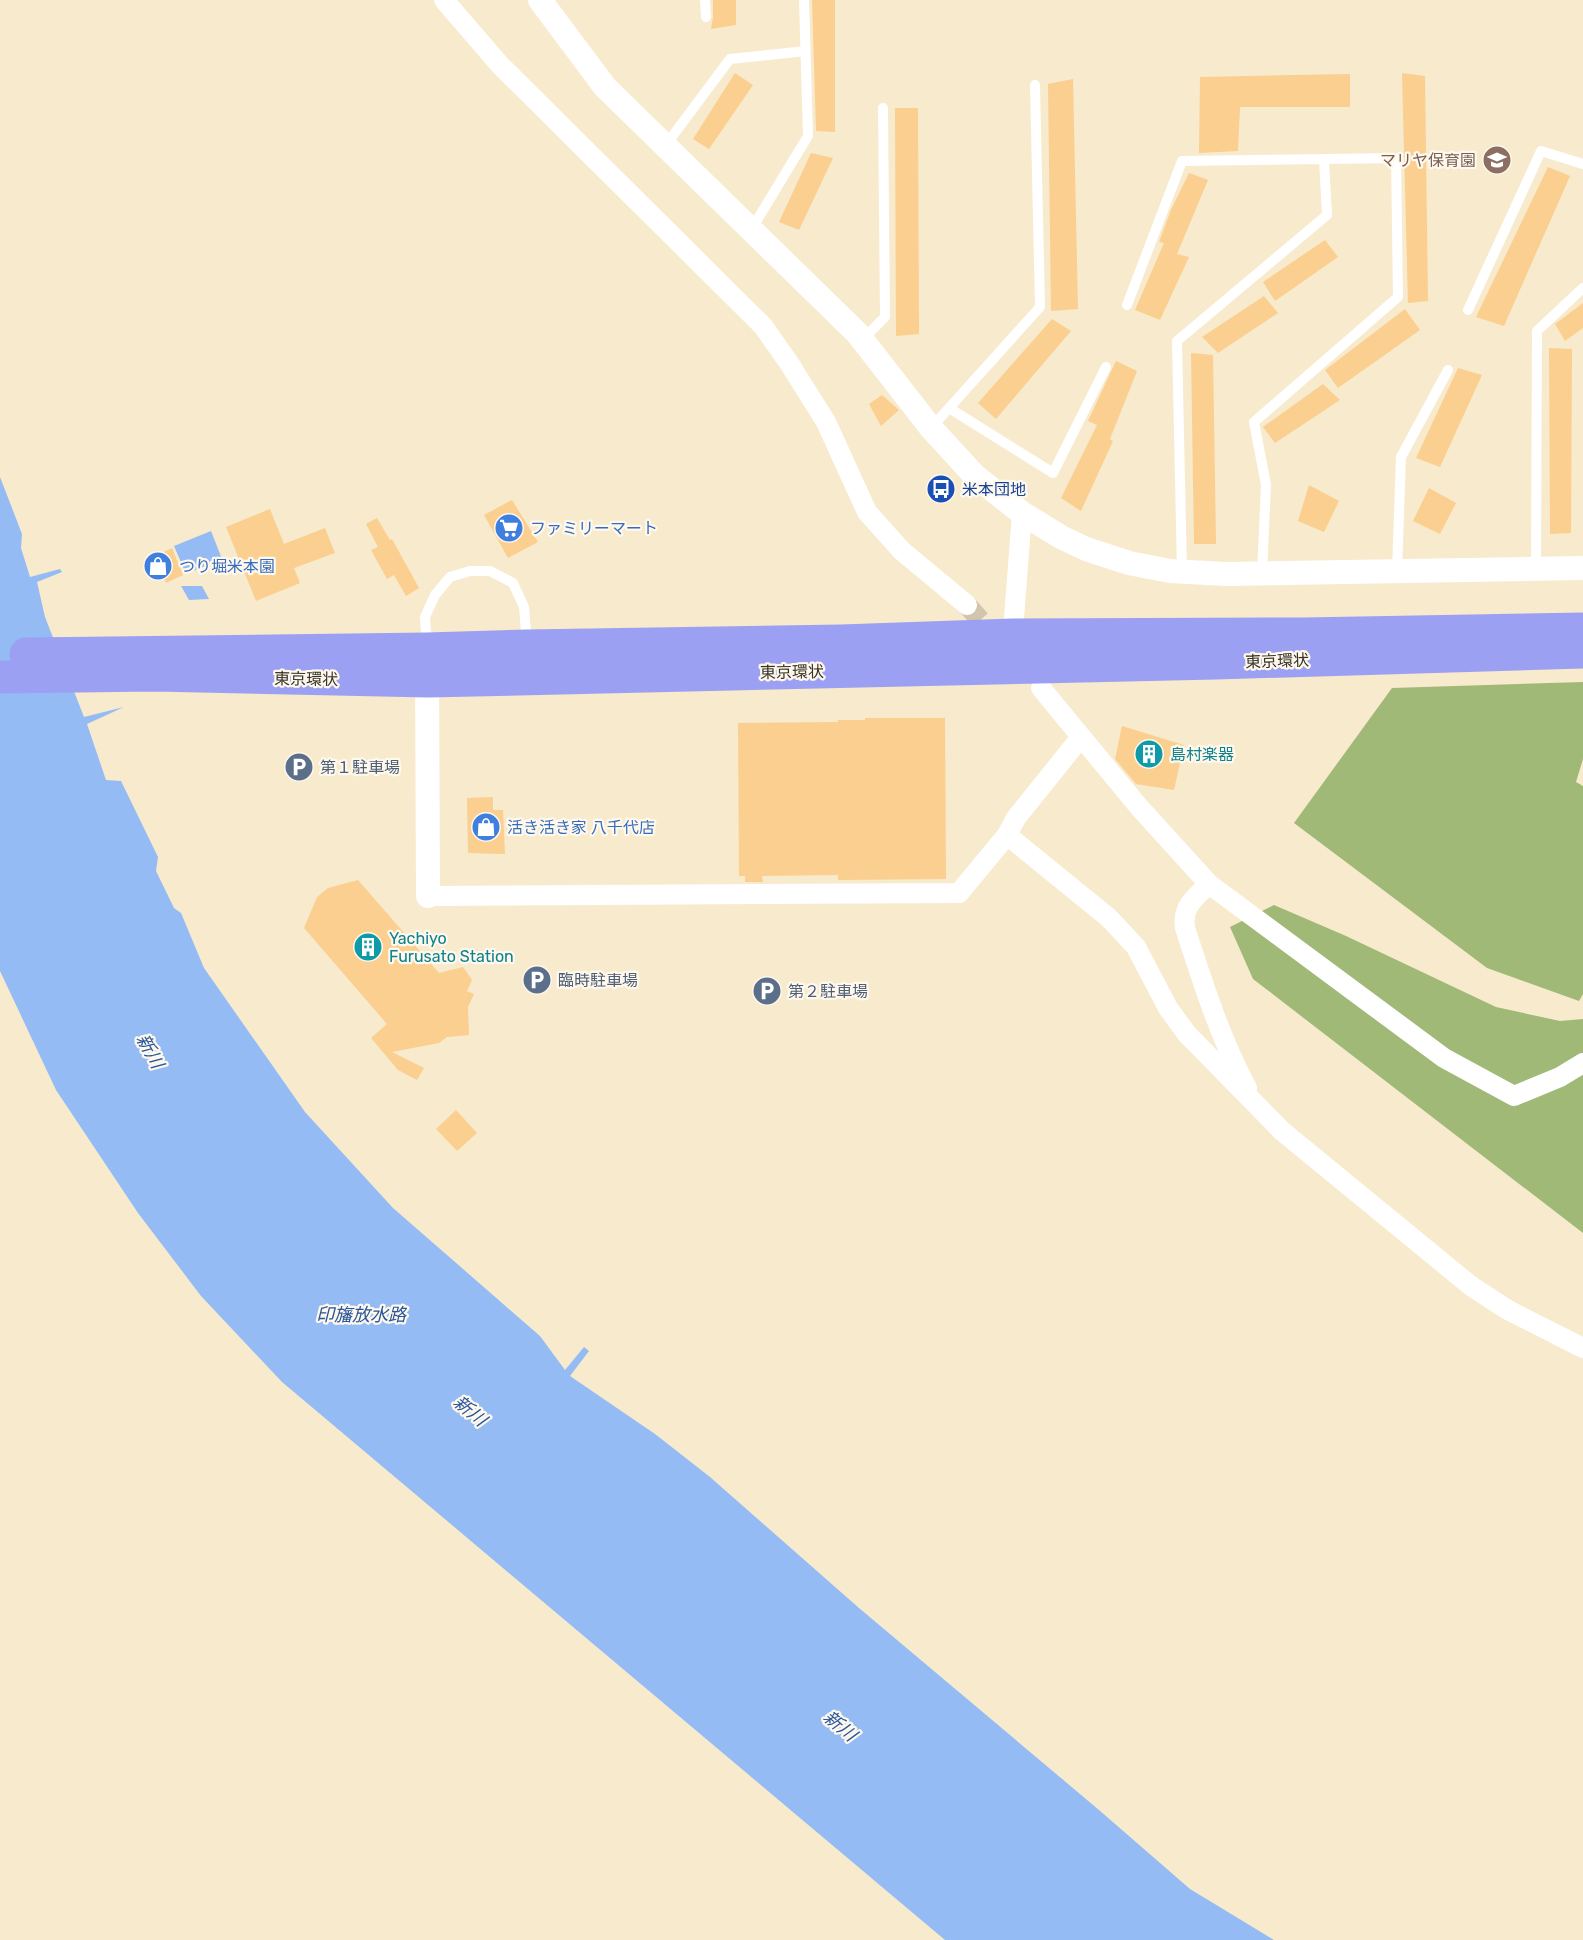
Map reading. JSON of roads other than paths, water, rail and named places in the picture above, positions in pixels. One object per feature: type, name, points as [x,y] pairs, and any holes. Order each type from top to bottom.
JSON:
[{"type":"highway","name":"東京環状","points":[[427,665],[527,646],[841,641],[1012,635],[1304,634],[1583,629]]},
{"type":"highway","name":"東京環状","points":[[0,654],[151,663],[1012,667],[1583,652]]},
{"type":"highway","name":"東京環状","points":[[0,677],[151,663]]},
{"type":"street","points":[[444,0],[500,65],[763,326],[826,422],[867,512],[902,551],[968,605]]},
{"type":"street","points":[[540,0],[605,87],[862,340],[932,428],[975,476],[1022,513],[1061,537],[1086,549],[1129,563],[1182,572],[1262,574],[1583,568]]},
{"type":"street","points":[[1012,667],[1012,635],[1022,513]]},
{"type":"street","points":[[427,665],[428,897],[959,893],[1007,835],[1016,818],[1081,737]]},
{"type":"street","points":[[1041,688],[1139,807],[1209,884],[1444,1058],[1514,1096],[1560,1077],[1583,1063]]},
{"type":"street","points":[[1007,835],[1109,918],[1136,947],[1168,1008],[1187,1034],[1282,1131],[1471,1286],[1508,1310],[1583,1348]]},
{"type":"street","points":[[1209,884],[1187,907],[1183,915],[1185,928],[1215,1018],[1237,1070],[1255,1103]]},
{"type":"lane","points":[[705,0],[706,16]]},
{"type":"lane","points":[[751,230],[808,136],[804,0]]},
{"type":"lane","points":[[664,146],[730,59],[806,51]]},
{"type":"lane","points":[[932,428],[1040,308],[1035,85]]},
{"type":"lane","points":[[862,340],[885,317],[883,108]]},
{"type":"lane","points":[[1468,310],[1541,151],[1583,164]]},
{"type":"lane","points":[[1127,305],[1182,161],[1396,158],[1398,297],[1254,422],[1266,485],[1262,574]]},
{"type":"lane","points":[[1182,572],[1177,341],[1327,215],[1324,159]]},
{"type":"lane","points":[[1536,569],[1537,331],[1583,288]]},
{"type":"lane","points":[[949,408],[1053,473],[1106,367]]},
{"type":"lane","points":[[1396,572],[1401,457],[1448,370]]},
{"type":"lane","points":[[427,665],[425,617],[435,595],[450,578],[470,572],[490,571],[513,583],[524,607],[527,646]]},
{"type":"water","name":"印旛放水路","points":[[0,477],[22,534],[21,548],[30,577],[60,569],[62,572],[37,582],[45,617],[84,717],[124,707],[87,724],[106,780],[121,781],[158,857],[156,871],[174,908],[181,913],[204,968],[305,1112],[393,1208],[540,1336],[565,1370],[584,1347],[589,1351],[570,1376],[655,1434],[710,1477],[859,1608],[1190,1889],[1274,1940],[945,1940],[282,1382],[201,1296],[138,1213],[56,1090],[0,971]]},
{"type":"water","points":[[211,531],[222,559],[186,574],[174,546]]},
{"type":"water","points":[[181,586],[202,586],[209,599],[189,600]]},
{"type":"tunnel","points":[[967,605],[997,639]]},
{"type":"place","name":"マリヤ保育園","points":[[1497,160]]},
{"type":"place","name":"米本団地","points":[[941,489]]},
{"type":"place","name":"ファミリーマート","points":[[509,528]]},
{"type":"place","name":"つり堀米本園","points":[[158,566]]},
{"type":"place","name":"島村楽器","points":[[1149,754]]},
{"type":"place","name":"第１駐車場","points":[[299,767]]},
{"type":"place","name":"活き活き家 八千代店","points":[[486,827]]},
{"type":"place","name":"Yachiyo Furusato Station","points":[[368,947]]},
{"type":"place","name":"臨時駐車場","points":[[537,980]]},
{"type":"place","name":"第２駐車場","points":[[767,991]]},
{"type":"water label","name":"新川","points":[[150,1051]]},
{"type":"water label","name":"新川","points":[[470,1411]]},
{"type":"water label","name":"新川","points":[[840,1726]]}]
